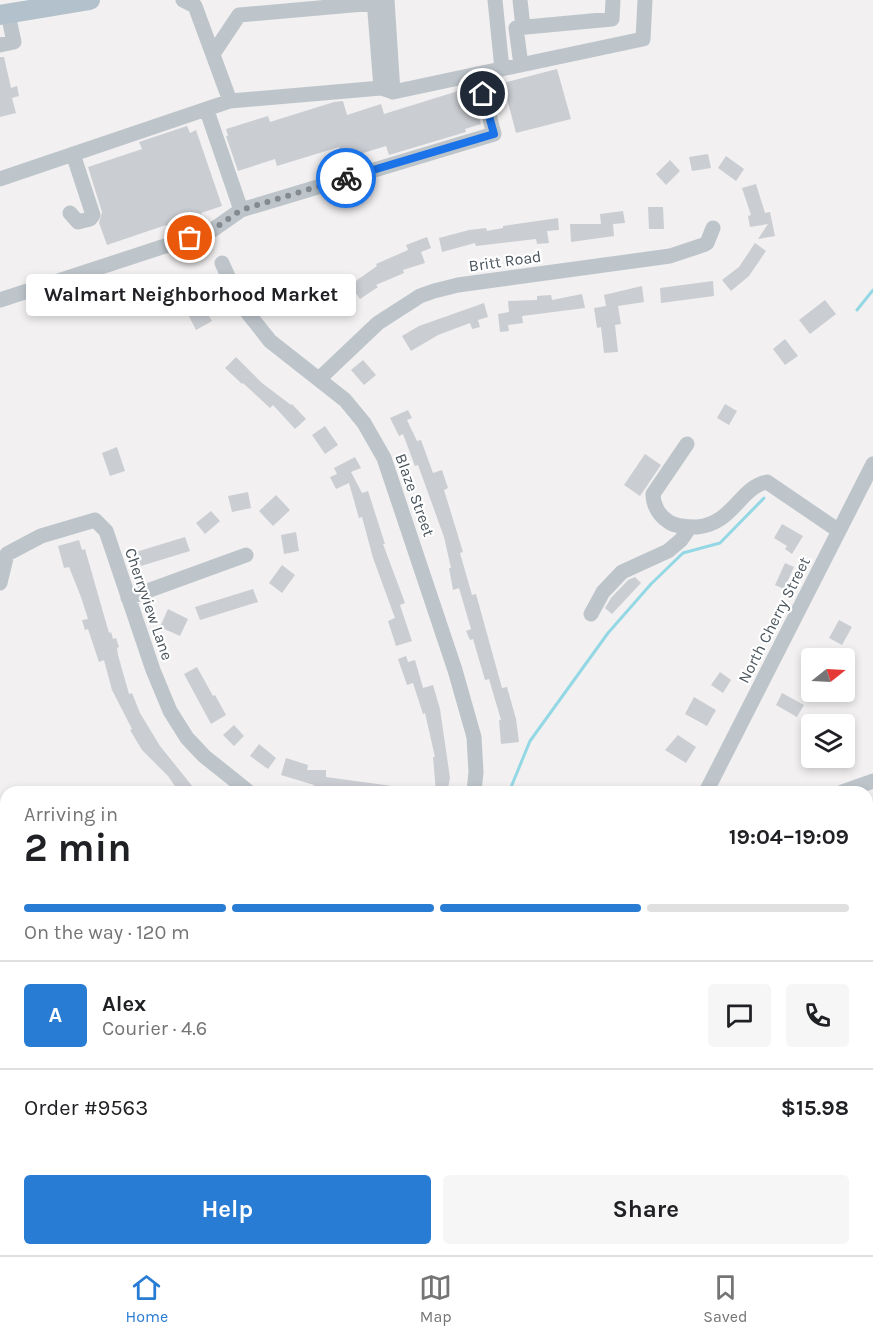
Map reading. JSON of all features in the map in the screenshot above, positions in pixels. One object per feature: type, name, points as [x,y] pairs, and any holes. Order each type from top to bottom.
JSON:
[{"type":"main road","points":[[4,15],[90,0]]},
{"type":"street","points":[[183,0],[195,6],[230,101]]},
{"type":"street","points":[[495,0],[502,69]]},
{"type":"street","points":[[520,0],[523,27]]},
{"type":"street","points":[[520,65],[516,28],[612,19],[613,0]]},
{"type":"street","points":[[0,179],[207,111],[230,101],[387,90],[478,74],[643,39],[645,0]]},
{"type":"street","points":[[213,54],[239,15],[379,1],[387,90]]},
{"type":"street","points":[[0,45],[14,42],[4,15]]},
{"type":"street","points":[[0,300],[211,231],[241,210],[494,134],[478,74]]},
{"type":"street","points":[[207,111],[241,210]]},
{"type":"street","points":[[70,213],[78,222],[90,219],[93,215],[73,154]]},
{"type":"street","name":"Britt Road","points":[[319,379],[378,323],[420,296],[458,285],[670,256],[707,243],[713,228]]},
{"type":"street","name":"Blaze Street","points":[[222,263],[240,303],[270,341],[319,379],[351,408],[364,423],[384,458],[455,670],[474,736],[475,786]]},
{"type":"street","points":[[687,444],[657,486],[653,499],[661,515],[668,522],[690,527],[712,524],[723,518],[754,487],[767,482],[839,531]]},
{"type":"street","name":"North Cherry Street","points":[[709,786],[839,531],[869,482],[873,464]]},
{"type":"street","name":"Cherryview Lane","points":[[0,583],[7,554],[41,536],[95,520],[106,531],[153,670],[170,711],[187,738],[204,756],[242,786]]},
{"type":"street","points":[[591,614],[603,592],[622,572],[668,551],[681,540],[690,527]]},
{"type":"street","points":[[128,598],[246,555]]},
{"type":"building","points":[[0,57],[4,57],[11,88],[17,86],[19,96],[12,98],[16,113],[0,117]]},
{"type":"building","points":[[557,69],[571,119],[516,133],[503,83]]},
{"type":"building","points":[[471,87],[481,124],[465,129],[466,132],[389,155],[386,146],[360,154],[359,150],[341,153],[339,147],[277,166],[275,159],[238,171],[226,136],[228,136],[226,129],[268,116],[270,122],[334,102],[343,101],[347,115],[381,104],[384,114]]},
{"type":"building","points":[[187,126],[190,133],[196,130],[222,206],[201,213],[205,223],[170,234],[166,225],[107,245],[99,223],[102,212],[88,167],[142,149],[139,142]]},
{"type":"building","points":[[708,154],[711,168],[692,171],[689,157]]},
{"type":"building","points":[[726,156],[744,169],[736,181],[718,168]]},
{"type":"building","points":[[670,160],[680,171],[666,185],[656,174]]},
{"type":"building","points":[[756,184],[765,213],[770,212],[775,236],[758,239],[768,224],[750,227],[748,216],[751,215],[742,188]]},
{"type":"building","points":[[648,207],[663,207],[664,229],[649,229]]},
{"type":"building","points":[[623,211],[625,223],[613,224],[614,236],[571,242],[570,224],[601,224],[600,214]]},
{"type":"building","points":[[558,218],[559,230],[547,231],[549,243],[537,244],[536,239],[476,246],[475,243],[442,252],[439,238],[469,230],[486,228],[487,231],[503,228],[503,226]]},
{"type":"building","points":[[427,237],[431,248],[421,252],[425,263],[403,270],[404,273],[376,285],[378,287],[360,299],[350,285],[377,266],[376,264],[408,250],[406,245]]},
{"type":"building","points":[[755,243],[766,251],[749,276],[731,291],[722,280],[739,267]]},
{"type":"building","points":[[184,275],[212,321],[196,330],[171,281]]},
{"type":"building","points":[[713,281],[714,296],[661,303],[660,288]]},
{"type":"building","points":[[642,286],[644,302],[618,306],[621,324],[615,325],[618,352],[604,353],[601,327],[597,328],[594,308],[606,306],[604,295]]},
{"type":"building","points":[[582,294],[585,308],[522,316],[523,323],[508,325],[509,331],[500,332],[498,314],[509,312],[508,301],[537,300],[537,296],[551,295],[552,300]]},
{"type":"building","points":[[825,300],[836,314],[810,334],[799,320]]},
{"type":"building","points":[[484,303],[488,317],[478,320],[480,327],[472,329],[470,323],[438,335],[411,351],[402,336],[419,326]]},
{"type":"building","points":[[785,339],[798,356],[785,365],[773,349]]},
{"type":"building","points":[[236,357],[262,383],[292,404],[306,419],[295,429],[273,405],[270,408],[242,384],[225,368]]},
{"type":"building","points":[[363,360],[376,375],[364,385],[351,370]]},
{"type":"building","points":[[725,404],[737,411],[729,425],[717,418]]},
{"type":"building","points":[[408,410],[412,418],[407,420],[417,441],[421,440],[433,473],[442,470],[448,488],[444,490],[463,552],[460,553],[472,595],[476,594],[502,688],[507,687],[516,719],[519,742],[501,744],[499,720],[501,720],[489,679],[485,680],[473,639],[470,640],[466,631],[471,629],[459,588],[453,590],[444,537],[418,465],[415,466],[403,434],[399,436],[390,418]]},
{"type":"building","points":[[325,426],[338,445],[325,454],[312,435]]},
{"type":"building","points":[[117,447],[125,471],[110,476],[102,453]]},
{"type":"building","points":[[645,454],[661,465],[640,496],[624,485]]},
{"type":"building","points":[[355,457],[361,468],[351,472],[362,493],[368,491],[385,544],[383,544],[405,603],[400,605],[412,641],[396,646],[388,621],[395,618],[373,558],[362,517],[359,518],[349,483],[336,489],[330,477],[337,474],[334,468]]},
{"type":"building","points":[[248,492],[251,508],[232,512],[228,496]]},
{"type":"building","points":[[276,495],[290,510],[273,526],[259,511]]},
{"type":"building","points":[[211,511],[220,521],[205,534],[196,523]]},
{"type":"building","points":[[782,524],[803,536],[792,554],[785,549],[787,546],[774,538]]},
{"type":"building","points":[[296,532],[299,551],[284,554],[281,535]]},
{"type":"building","points":[[185,537],[190,551],[141,566],[136,552]]},
{"type":"building","points":[[79,540],[82,550],[85,549],[109,633],[111,632],[113,639],[116,638],[119,647],[117,648],[118,655],[129,694],[132,693],[140,713],[160,746],[192,786],[175,786],[142,750],[130,730],[132,729],[112,690],[104,660],[99,662],[88,629],[85,630],[82,620],[88,619],[81,597],[69,567],[64,568],[58,546]]},
{"type":"building","points":[[785,563],[794,567],[784,589],[775,585]]},
{"type":"building","points":[[282,565],[295,575],[282,593],[269,583]]},
{"type":"building","points":[[635,577],[641,583],[612,614],[605,608],[611,598],[628,580]]},
{"type":"building","points":[[253,589],[258,602],[200,620],[195,607]]},
{"type":"building","points":[[168,609],[188,619],[180,636],[160,627]]},
{"type":"building","points":[[839,620],[852,627],[842,645],[829,638]]},
{"type":"building","points":[[406,656],[408,662],[415,660],[423,688],[433,685],[440,709],[450,778],[448,786],[435,786],[433,757],[435,757],[425,713],[423,714],[413,683],[407,685],[398,659]]},
{"type":"building","points":[[197,667],[226,715],[211,724],[184,674]]},
{"type":"building","points":[[720,672],[731,680],[723,693],[711,685]]},
{"type":"building","points":[[782,693],[804,705],[797,717],[776,705]]},
{"type":"building","points":[[694,697],[716,710],[707,726],[685,714]]},
{"type":"building","points":[[234,725],[244,736],[234,746],[223,735]]},
{"type":"building","points":[[678,735],[696,747],[686,763],[665,750]]},
{"type":"building","points":[[259,744],[276,758],[268,769],[250,756]]},
{"type":"building","points":[[286,758],[308,765],[307,770],[326,770],[326,777],[392,786],[314,786],[281,775]]},
{"type":"waterway","points":[[857,310],[873,290]]},
{"type":"waterway","points":[[511,786],[530,741],[608,633],[651,584],[683,553],[720,543],[764,498]]},
{"type":"way so far","points":[[190,238],[211,231],[241,210],[346,178]]},
{"type":"place","name":"Walmart Neighborhood Market","points":[[190,238]]},
{"type":"route","points":[[346,178],[494,134],[483,94]]}]
